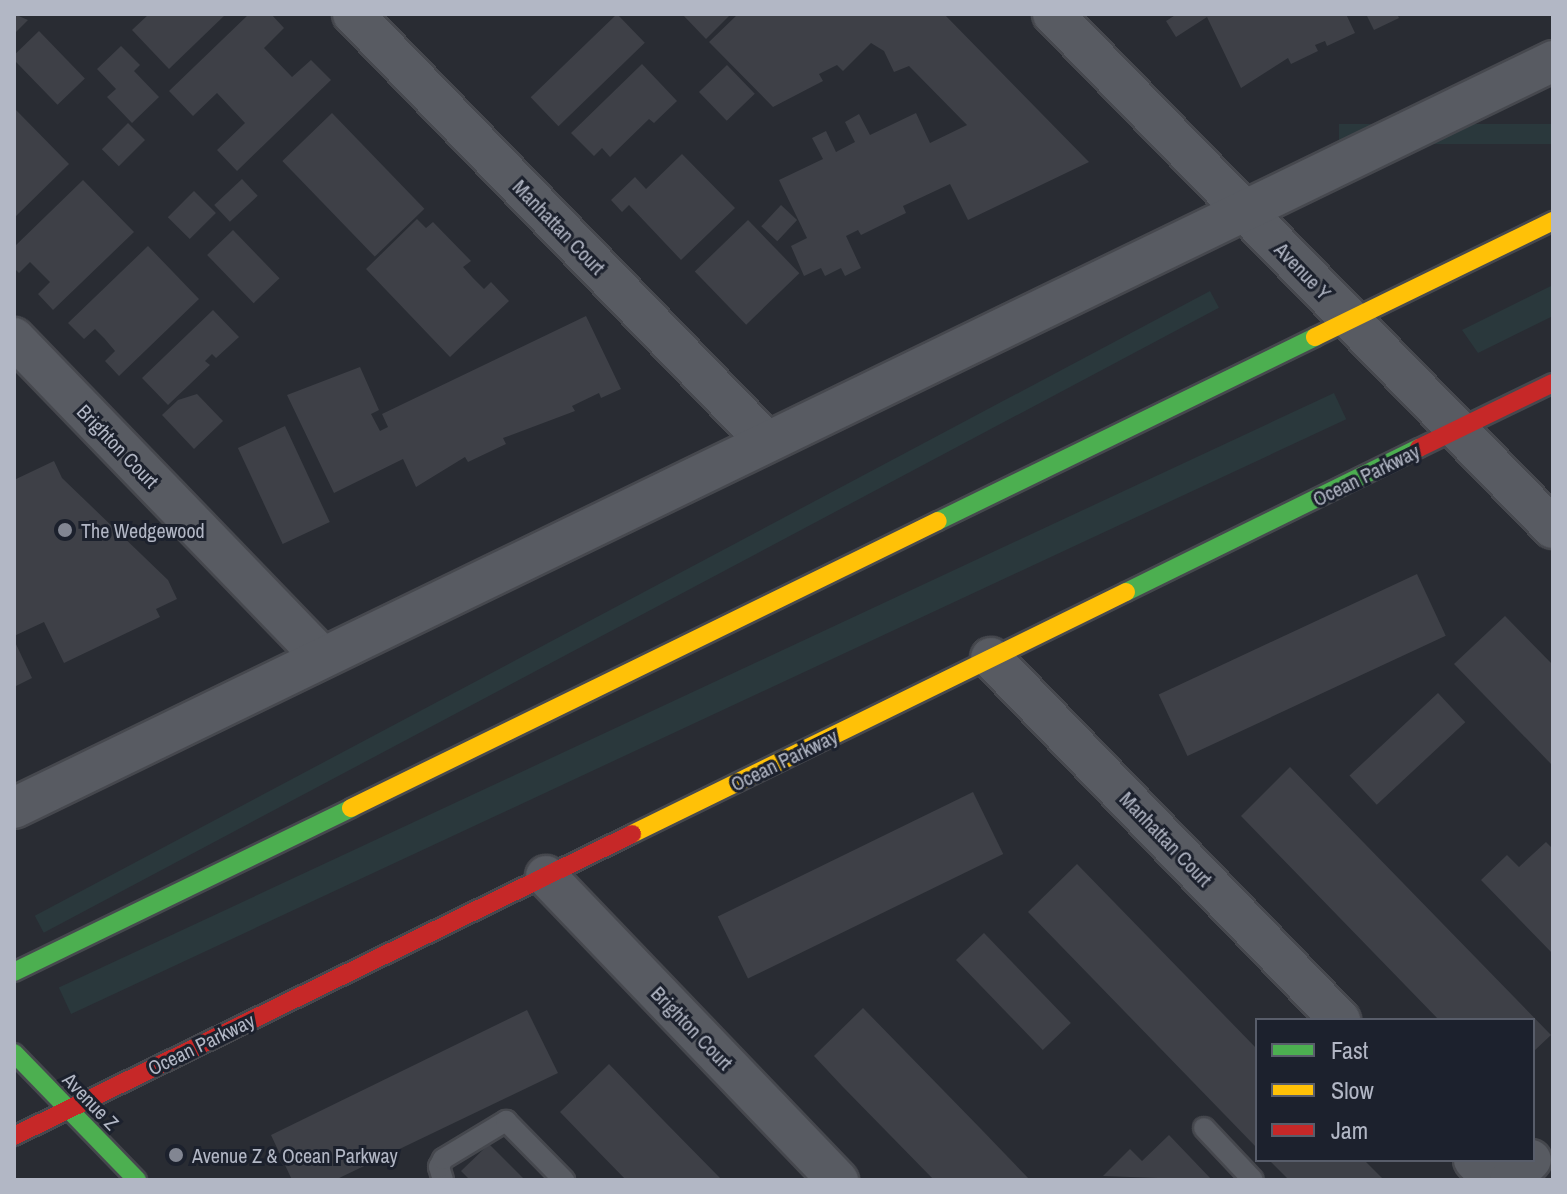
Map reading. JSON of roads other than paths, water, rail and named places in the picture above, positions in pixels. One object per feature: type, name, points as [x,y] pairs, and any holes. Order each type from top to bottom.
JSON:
[{"type":"street","name":"Manhattan Court","points":[[353,14],[765,440]]},
{"type":"street","name":"Avenue Y","points":[[1053,14],[1553,528]]},
{"type":"street","points":[[14,808],[765,440],[1553,61]]},
{"type":"street","points":[[14,972],[1553,221]]},
{"type":"street","name":"Brighton Court","points":[[14,338],[322,657]]},
{"type":"street","name":"Ocean Parkway","points":[[14,1136],[1553,383]]},
{"type":"street","name":"Manhattan Court","points":[[991,658],[1338,1018]]},
{"type":"street","name":"Brighton Court","points":[[546,876],[838,1180]]},
{"type":"street","name":"Avenue Z","points":[[14,1053],[137,1180]]},
{"type":"street","points":[[1535,1156],[1553,1138]]},
{"type":"street","points":[[1476,1162],[1493,1180]]},
{"type":"street","points":[[1510,1180],[1529,1162]]},
{"type":"lane","points":[[443,1180],[439,1167],[443,1159],[506,1121],[564,1180]]},
{"type":"lane","points":[[1204,1128],[1253,1180]]},
{"type":"place","name":"The Wedgewood","points":[[65,530]]},
{"type":"place","name":"Avenue Z & Ocean Parkway","points":[[176,1155]]}]
